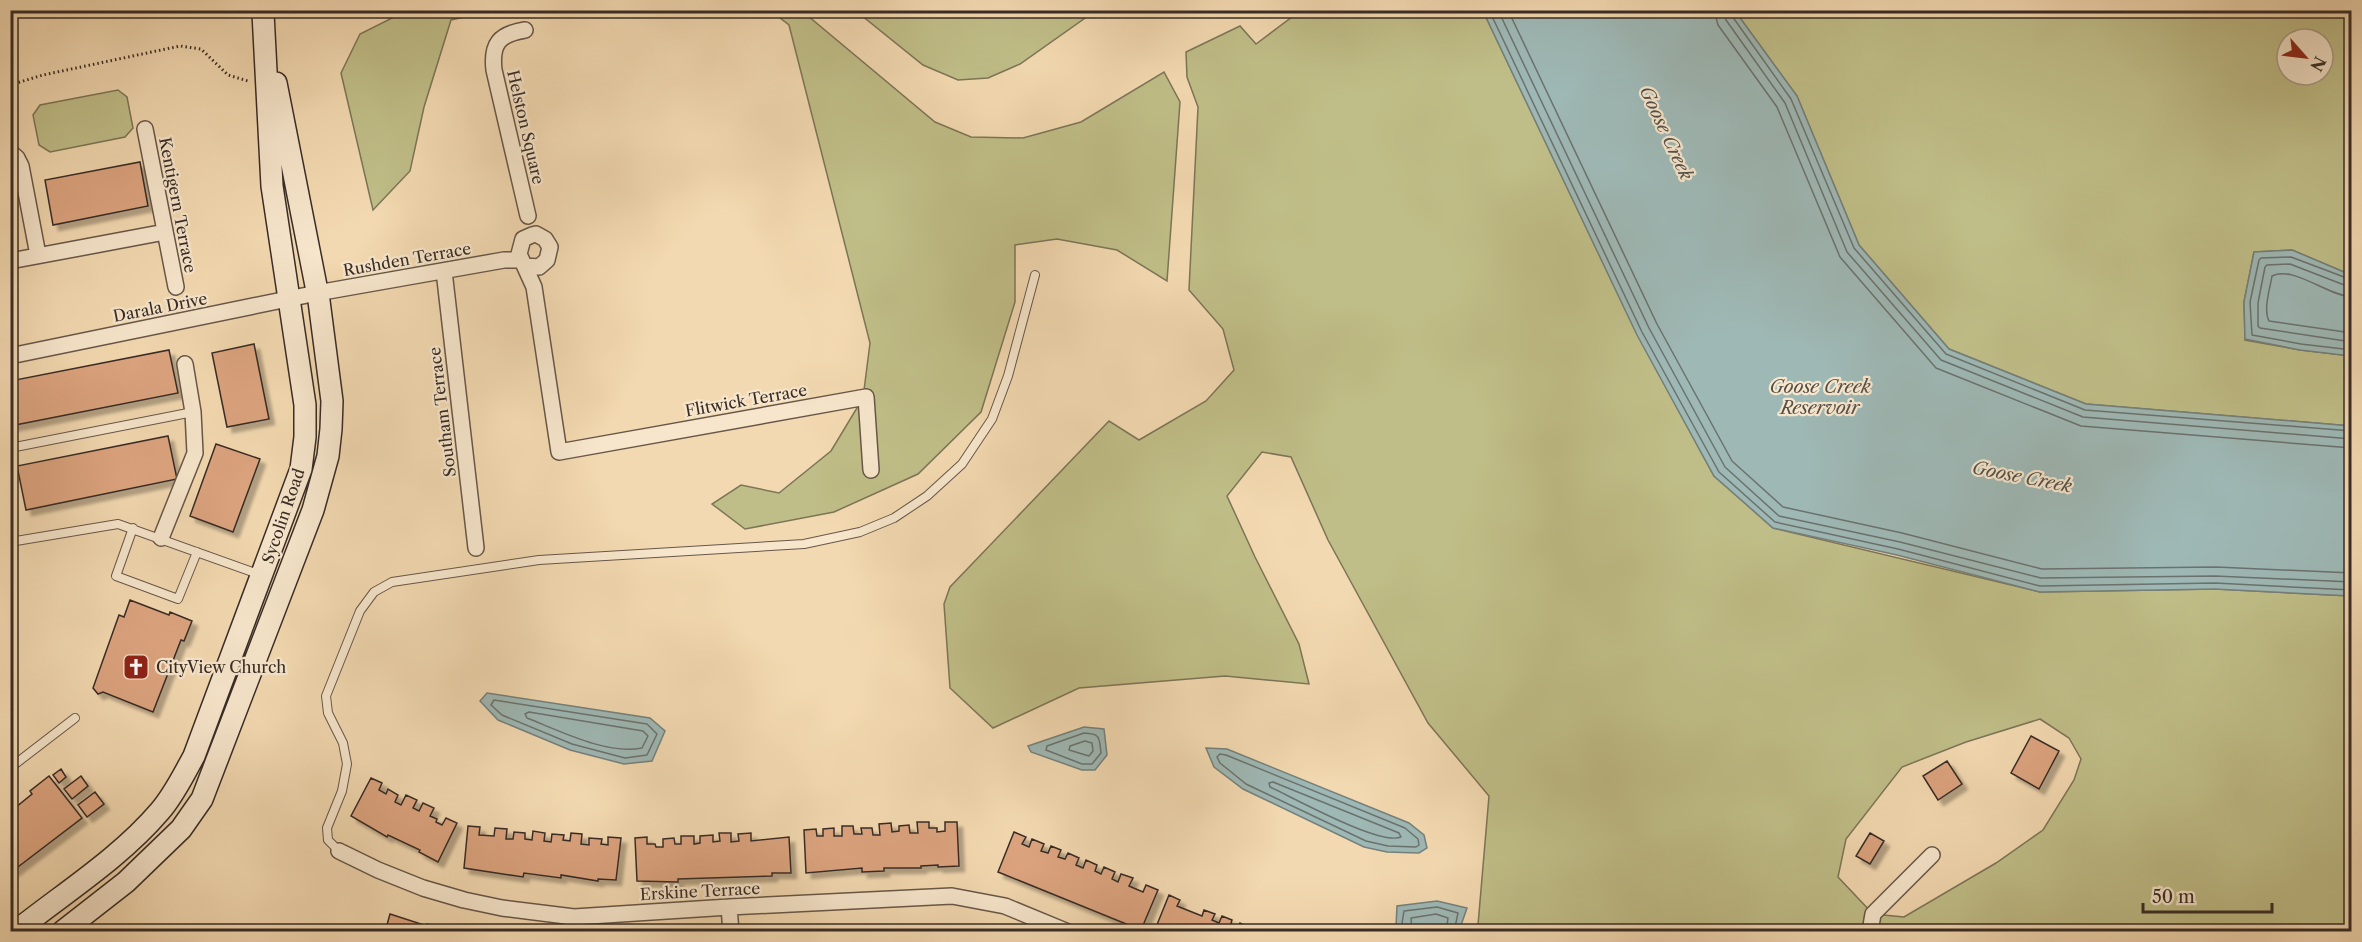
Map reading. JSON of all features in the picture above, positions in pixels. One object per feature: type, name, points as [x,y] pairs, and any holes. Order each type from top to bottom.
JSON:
[{"type":"main road","name":"Sycolin Road","points":[[15,932],[108,859],[141,831],[162,809],[194,756],[301,469],[305,438],[305,405],[272,186],[263,12]]},
{"type":"main road","name":"Sycolin Road","points":[[62,932],[141,868],[181,829],[202,799],[310,519],[328,456],[332,401],[317,293],[263,12]]},
{"type":"street","name":"Helston Square","points":[[525,30],[514,32],[499,40],[493,56],[494,70],[528,216],[525,256],[547,260],[550,252],[548,243],[528,216]]},
{"type":"street","name":"Kentigern Terrace","points":[[145,129],[176,287]]},
{"type":"street","points":[[10,152],[21,166],[38,255]]},
{"type":"street","points":[[10,261],[165,232]]},
{"type":"street","points":[[525,256],[532,235],[541,236]]},
{"type":"street","name":"Rushden Terrace","points":[[317,293],[525,256]]},
{"type":"street","name":"Flitwick Terrace","points":[[525,256],[534,287],[560,452],[866,397],[871,470]]},
{"type":"street","name":"Southam Terrace","points":[[444,271],[476,548]]},
{"type":"street","name":"Darala Drive","points":[[10,356],[317,293]]},
{"type":"street","points":[[161,538],[195,453],[193,412],[186,364]]},
{"type":"street","name":"Erskine Terrace","points":[[339,850],[378,870],[423,888],[571,924],[729,907],[952,896],[1005,906],[1068,932]]},
{"type":"street","points":[[1870,932],[1873,914],[1932,855]]},
{"type":"street","points":[[729,907],[730,932]]},
{"type":"lane","points":[[339,850],[328,840],[327,828],[342,791],[347,764],[343,743],[328,713],[326,696],[360,611],[374,592],[392,582],[539,560],[804,544],[860,532],[894,518],[927,496],[962,464],[992,419],[1008,376],[1035,274]]},
{"type":"lane","points":[[10,448],[193,412]]},
{"type":"lane","points":[[10,542],[110,524],[133,528],[262,576]]},
{"type":"lane","points":[[133,528],[116,576],[178,599],[197,552]]},
{"type":"lane","points":[[10,768],[75,718]]},
{"type":"path","points":[[10,85],[43,75],[180,46],[201,49],[228,75],[265,84]]},
{"type":"shaded area","points":[[406,11],[492,11],[451,20],[424,107],[410,171],[373,210],[341,73],[360,34]]},
{"type":"shaded area","points":[[771,11],[802,11],[935,122],[971,137],[1023,138],[1081,122],[1164,72],[1180,102],[1167,281],[1117,250],[1057,239],[1015,245],[1015,302],[981,412],[918,474],[834,512],[745,529],[712,504],[741,485],[779,493],[831,451],[863,398],[870,343],[789,25]]},
{"type":"shaded area","points":[[856,11],[1095,11],[1020,64],[988,78],[958,80],[923,65]]},
{"type":"shaded area","points":[[1300,11],[1483,11],[1637,334],[1714,476],[1773,528],[2040,592],[2215,589],[2351,596],[2351,931],[1480,931],[1478,925],[1489,796],[1428,723],[1328,540],[1291,457],[1262,452],[1227,496],[1299,644],[1309,684],[1225,676],[1079,688],[993,728],[950,688],[944,604],[950,587],[1109,421],[1139,440],[1206,401],[1234,370],[1223,329],[1189,290],[1198,107],[1187,77],[1186,52],[1240,26],[1256,44]],"holes":[[[2040,719],[2069,738],[2081,759],[2074,780],[2043,830],[1996,863],[1904,917],[1873,914],[1838,877],[1846,839],[1902,767],[1966,742]]]},
{"type":"shaded area","points":[[1735,11],[2351,11],[2351,275],[2292,250],[2254,252],[2244,302],[2245,340],[2351,356],[2351,426],[2086,404],[1949,349],[1859,245],[1797,96]]},
{"type":"shaded area","points":[[118,90],[127,97],[133,128],[125,137],[50,152],[39,145],[33,115],[40,105]]},
{"type":"water","name":"Goose Creek Reservoir","points":[[1483,11],[1735,11],[1797,96],[1859,245],[1949,349],[2086,404],[2351,426],[2351,596],[2215,589],[2040,592],[1897,555],[1773,528],[1714,476],[1637,335]]},
{"type":"water","points":[[2292,250],[2351,275],[2351,356],[2300,350],[2245,339],[2244,302],[2254,252]]},
{"type":"water","points":[[487,693],[650,718],[665,731],[652,761],[624,764],[570,750],[498,720],[480,701]]},
{"type":"water","points":[[1084,727],[1104,729],[1107,755],[1095,770],[1082,770],[1031,752],[1028,746]]},
{"type":"water","points":[[1206,748],[1227,749],[1409,823],[1424,835],[1427,848],[1419,853],[1387,852],[1364,847],[1243,789],[1214,767]]},
{"type":"water","points":[[1437,901],[1467,908],[1459,931],[1400,931],[1396,926],[1397,906]]},
{"type":"building","points":[[140,162],[148,206],[53,225],[45,180]]},
{"type":"building","points":[[254,344],[269,419],[227,427],[212,353]]},
{"type":"building","points":[[169,350],[178,393],[10,426],[10,381]]},
{"type":"building","points":[[168,436],[177,479],[26,510],[17,466]]},
{"type":"building","points":[[216,444],[260,459],[233,532],[190,516]]},
{"type":"building","name":"CityView Church","points":[[130,600],[192,621],[184,641],[181,640],[153,712],[103,692],[98,694],[93,688],[119,615],[124,617]]},
{"type":"building","points":[[2031,736],[2059,751],[2039,789],[2011,773]]},
{"type":"building","points":[[1947,761],[1962,784],[1938,800],[1923,776]]},
{"type":"building","points":[[61,769],[66,777],[59,783],[53,775]]},
{"type":"building","points":[[49,776],[82,818],[10,873],[10,806],[14,803],[16,807],[32,794],[30,791]]},
{"type":"building","points":[[81,776],[88,786],[72,799],[64,789]]},
{"type":"building","points":[[371,778],[382,783],[379,790],[386,794],[388,789],[398,795],[395,802],[401,805],[406,795],[417,800],[413,808],[419,811],[423,803],[434,808],[430,816],[437,819],[436,822],[442,825],[446,818],[457,823],[438,862],[419,852],[420,850],[388,835],[387,837],[351,816]]},
{"type":"building","points":[[95,792],[104,804],[87,817],[78,805]]},
{"type":"building","points":[[917,822],[929,822],[929,828],[937,828],[937,832],[945,831],[945,822],[957,822],[959,866],[884,868],[884,871],[862,872],[862,868],[806,873],[804,830],[816,829],[817,836],[823,836],[823,829],[834,828],[834,836],[842,836],[842,826],[853,826],[854,834],[862,834],[861,828],[872,828],[873,835],[880,835],[879,824],[891,823],[892,832],[899,831],[899,826],[909,825],[910,833],[918,833]]},
{"type":"building","points":[[468,826],[480,827],[479,835],[494,836],[495,828],[507,829],[506,839],[513,839],[514,832],[525,833],[525,839],[532,840],[533,831],[545,833],[544,841],[551,842],[552,834],[564,835],[563,840],[570,841],[571,833],[582,834],[581,844],[589,845],[589,838],[602,839],[601,844],[608,845],[608,837],[621,838],[616,880],[598,879],[598,881],[561,875],[561,878],[524,873],[523,877],[464,868]]},
{"type":"building","points":[[1014,832],[1026,837],[1022,844],[1029,847],[1032,839],[1044,844],[1041,851],[1048,853],[1051,846],[1061,850],[1058,857],[1065,859],[1068,853],[1079,858],[1076,865],[1083,868],[1086,860],[1097,865],[1095,871],[1101,874],[1104,867],[1115,872],[1112,879],[1118,882],[1121,874],[1133,878],[1129,886],[1143,892],[1146,885],[1158,890],[1141,930],[998,872]]},
{"type":"building","points":[[719,833],[731,833],[731,842],[739,841],[738,834],[751,833],[751,841],[789,837],[791,873],[772,873],[772,876],[678,879],[678,882],[637,881],[635,838],[647,837],[647,844],[663,847],[663,839],[674,838],[675,844],[681,844],[681,836],[694,836],[694,844],[700,843],[700,836],[713,835],[713,842],[720,841]]},
{"type":"building","points":[[1870,833],[1884,841],[1870,864],[1856,856]]},
{"type":"building","points":[[1169,895],[1180,900],[1177,906],[1202,916],[1204,910],[1215,914],[1212,920],[1219,923],[1222,916],[1232,920],[1230,927],[1237,930],[1240,923],[1250,928],[1248,932],[1154,932]]},
{"type":"building","points":[[390,914],[427,926],[427,924],[448,929],[447,932],[385,932]]},
{"type":"place","name":"CityView Church","points":[[136,667]]},
{"type":"water label","name":"Goose Creek","points":[[1666,133]]},
{"type":"water label","name":"Goose Creek","points":[[2022,477]]}]
